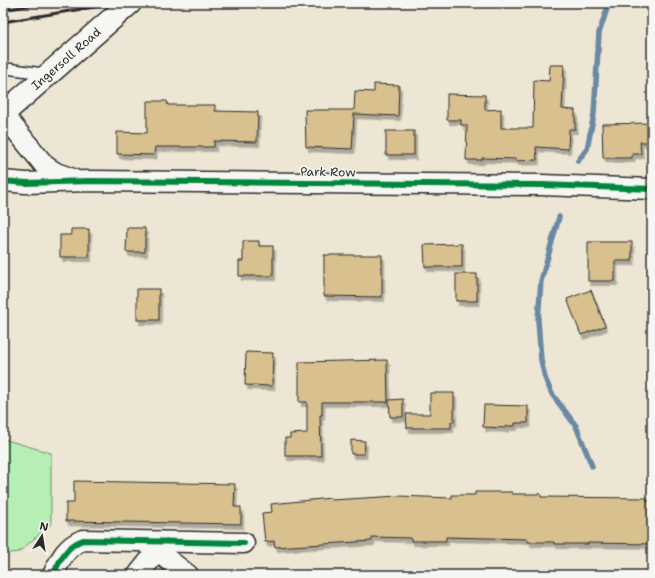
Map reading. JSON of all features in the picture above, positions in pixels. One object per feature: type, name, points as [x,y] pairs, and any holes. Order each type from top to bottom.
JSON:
[{"type":"main road","name":"Ingersoll Road","points":[[3,114],[130,3]]},
{"type":"street","name":"Park Row","points":[[3,114],[45,166],[56,173],[79,181]]},
{"type":"street","name":"Park Row","points":[[3,181],[542,185],[652,189]]},
{"type":"street","points":[[53,575],[68,548],[74,543],[83,540],[151,546],[244,543]]},
{"type":"street","points":[[138,575],[151,546]]},
{"type":"street","points":[[151,546],[188,575]]},
{"type":"lane","points":[[3,68],[49,74]]},
{"type":"green space","points":[[3,439],[51,453],[51,524],[19,552],[3,554]]},
{"type":"building","points":[[550,65],[564,65],[562,109],[575,110],[575,129],[569,129],[568,149],[536,147],[537,160],[516,161],[516,159],[482,158],[482,160],[466,160],[467,125],[461,125],[461,120],[447,120],[447,94],[485,95],[485,110],[501,109],[501,128],[533,128],[534,80],[549,81]]},
{"type":"building","points":[[374,84],[399,85],[398,116],[354,114],[352,149],[306,147],[305,110],[354,110],[355,91],[374,92]]},
{"type":"building","points":[[147,101],[167,101],[168,105],[215,105],[215,111],[258,112],[257,142],[214,141],[214,147],[155,147],[154,155],[117,154],[117,132],[147,133]]},
{"type":"building","points":[[652,123],[652,142],[640,142],[641,154],[632,154],[632,158],[603,158],[602,124]]},
{"type":"building","points":[[386,131],[414,131],[414,155],[386,155]]},
{"type":"building","points":[[127,228],[145,228],[145,252],[126,252]]},
{"type":"building","points":[[71,229],[89,229],[89,257],[60,257],[60,235],[71,235]]},
{"type":"building","points":[[243,241],[259,241],[259,246],[273,246],[273,276],[239,276],[239,261],[243,261]]},
{"type":"building","points":[[588,242],[632,242],[632,261],[615,261],[615,281],[588,281]]},
{"type":"building","points":[[462,244],[462,267],[425,267],[424,245]]},
{"type":"building","points":[[324,255],[382,255],[382,297],[324,296]]},
{"type":"building","points":[[456,274],[477,274],[477,301],[456,301]]},
{"type":"building","points":[[137,289],[159,289],[159,320],[137,320]]},
{"type":"building","points":[[591,290],[605,326],[581,335],[567,299]]},
{"type":"building","points":[[246,352],[273,353],[272,386],[245,385]]},
{"type":"building","points":[[387,360],[388,402],[322,402],[322,415],[320,415],[321,456],[285,456],[285,438],[290,438],[290,434],[307,433],[307,402],[299,402],[299,362]]},
{"type":"building","points":[[430,393],[454,393],[454,422],[451,421],[451,428],[407,428],[406,414],[430,414]]},
{"type":"building","points":[[403,399],[403,417],[390,417],[389,400]]},
{"type":"building","points":[[484,405],[528,406],[528,423],[515,423],[515,426],[506,426],[506,428],[483,427]]},
{"type":"building","points":[[351,440],[365,441],[364,454],[351,454]]},
{"type":"building","points":[[74,481],[235,484],[234,507],[241,507],[241,524],[66,521],[66,503],[74,503]]},
{"type":"building","points":[[475,492],[541,494],[541,497],[647,498],[647,501],[652,501],[652,544],[554,544],[554,542],[528,542],[528,539],[446,537],[446,541],[411,541],[411,538],[372,537],[372,541],[275,547],[274,541],[265,542],[262,513],[272,512],[271,504],[331,498],[331,500],[398,496],[452,498],[452,495],[475,495]]},
{"type":"waterway","points":[[578,161],[587,149],[594,114],[599,33],[607,9]]},
{"type":"waterway","points":[[559,217],[541,281],[538,320],[541,360],[545,378],[552,394],[576,426],[592,466]]},
{"type":"railway","points":[[3,10],[44,3]]},
{"type":"railway","points":[[3,22],[118,3]]},
{"type":"cycle path","points":[[3,181],[26,183],[88,181],[542,185],[652,189]]},
{"type":"cycle path","points":[[53,575],[64,554],[72,546],[83,540],[244,543]]}]
